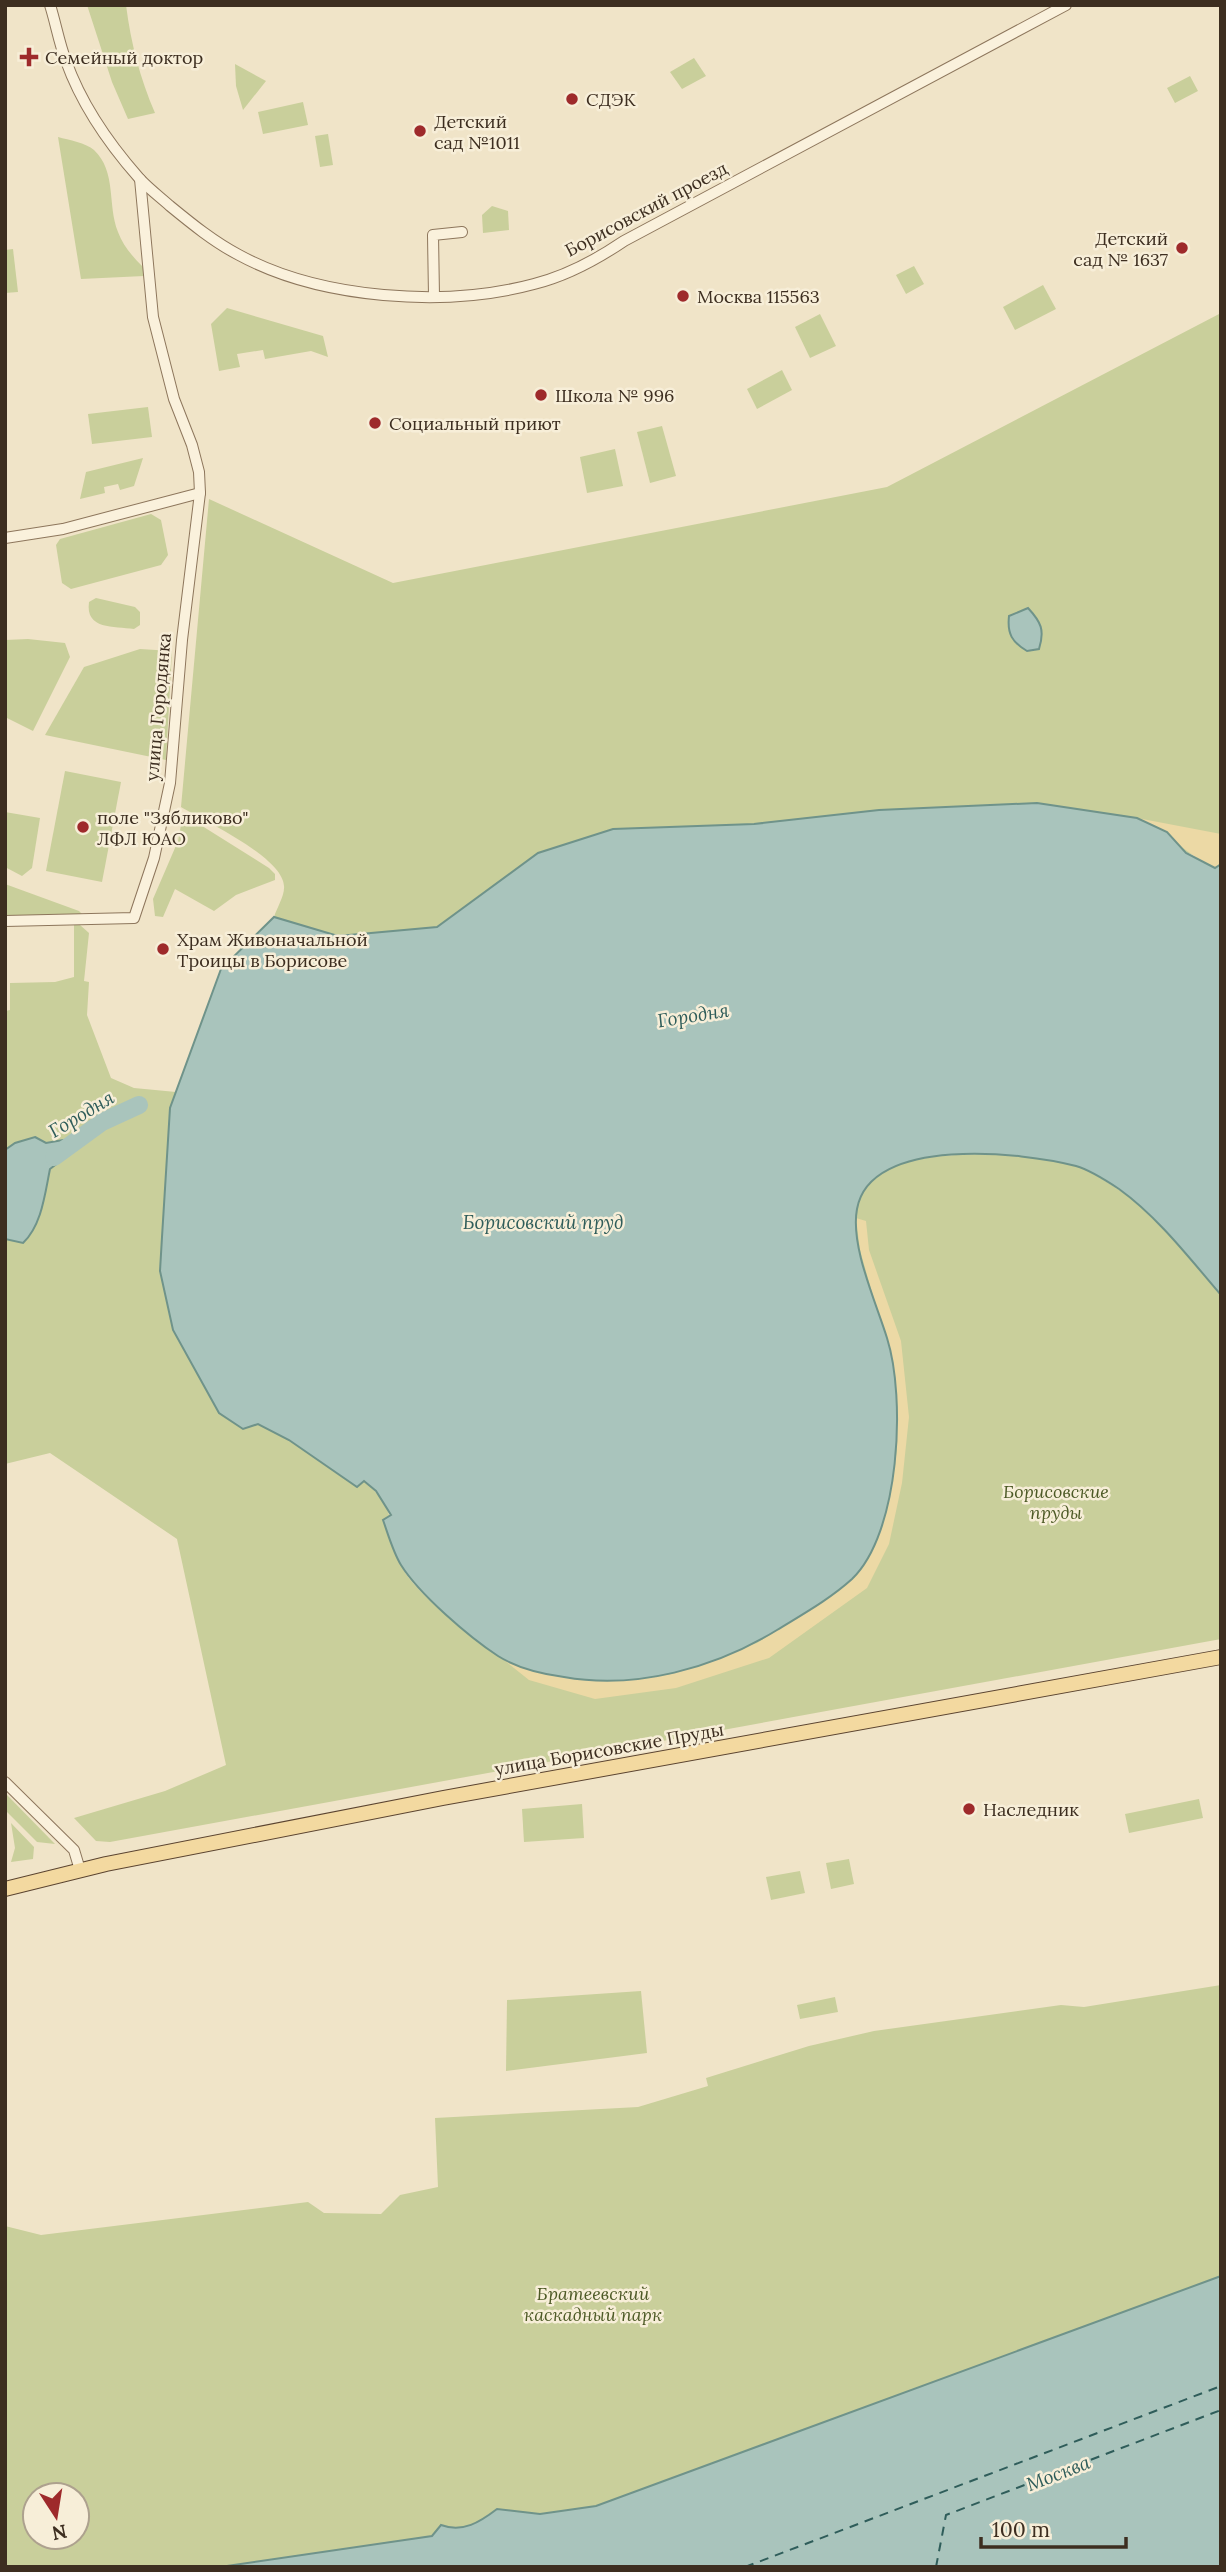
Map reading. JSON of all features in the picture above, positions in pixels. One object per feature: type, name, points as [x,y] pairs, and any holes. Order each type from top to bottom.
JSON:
[{"type":"main road","name":"улица Борисовские Пруды","points":[[5,1889],[80,1870],[443,1798],[1221,1657]]},
{"type":"street","name":"Борисовский проезд","points":[[50,5],[65,60],[83,99],[140,179],[220,245],[293,278],[365,293],[434,296],[480,295],[532,285],[594,261],[624,241],[1066,5]]},
{"type":"street","name":"улица Городянка","points":[[5,921],[134,918],[153,858],[170,782],[182,640],[200,493],[194,454],[174,400],[153,317],[140,179]]},
{"type":"street","points":[[434,296],[433,235],[463,232]]},
{"type":"street","points":[[5,538],[63,529],[200,493]]},
{"type":"street","points":[[5,1782],[74,1850],[80,1870]]},
{"type":"green space","points":[[87,5],[126,5],[137,60],[155,113],[128,119],[112,82]]},
{"type":"green space","points":[[694,58],[706,76],[682,89],[670,72]]},
{"type":"green space","points":[[235,64],[266,81],[243,110],[236,86]]},
{"type":"green space","points":[[1190,76],[1198,91],[1175,103],[1167,88]]},
{"type":"green space","points":[[303,102],[308,125],[263,134],[258,112]]},
{"type":"green space","points":[[328,134],[333,165],[320,167],[315,136]]},
{"type":"green space","points":[[58,137],[87,145],[101,159],[109,178],[118,232],[125,247],[143,267],[144,276],[81,279]]},
{"type":"green space","points":[[492,206],[508,211],[509,230],[483,233],[482,215]]},
{"type":"green space","points":[[13,249],[18,292],[5,293],[5,250]]},
{"type":"green space","points":[[914,266],[924,284],[906,294],[896,275]]},
{"type":"green space","points":[[1043,285],[1056,309],[1015,330],[1003,307]]},
{"type":"green space","points":[[227,308],[323,336],[328,357],[311,351],[265,359],[263,350],[237,354],[240,367],[219,371],[211,324]]},
{"type":"green space","points":[[1221,313],[1221,864],[1037,803],[879,810],[538,853],[437,927],[338,936],[274,917],[284,886],[271,863],[241,841],[181,807],[209,499],[393,583],[887,487]]},
{"type":"green space","points":[[820,314],[836,346],[810,358],[795,327]]},
{"type":"green space","points":[[782,370],[792,390],[757,409],[747,389]]},
{"type":"green space","points":[[148,407],[152,437],[92,444],[88,414]]},
{"type":"green space","points":[[662,426],[676,476],[650,483],[637,432]]},
{"type":"green space","points":[[615,449],[623,486],[587,493],[580,457]]},
{"type":"green space","points":[[143,458],[134,486],[120,490],[118,484],[104,487],[105,493],[80,499],[86,472]]},
{"type":"green space","points":[[151,514],[161,520],[168,555],[161,565],[71,589],[62,583],[56,545],[60,539]]},
{"type":"green space","points":[[96,598],[135,607],[140,612],[140,625],[134,629],[110,627],[96,622],[89,611],[89,602]]},
{"type":"green space","points":[[28,639],[65,643],[70,657],[33,731],[5,717],[5,640]]},
{"type":"green space","points":[[140,649],[172,651],[166,760],[45,735],[84,667]]},
{"type":"green space","name":"поле \"Зябликово\" ЛФЛ ЮАО","points":[[65,771],[121,782],[102,882],[46,871]]},
{"type":"green space","points":[[5,812],[40,818],[32,868],[22,876],[5,867]]},
{"type":"green space","points":[[183,814],[269,868],[275,874],[275,880],[236,895],[214,911],[175,889],[163,917],[155,916],[153,899],[178,841]]},
{"type":"green space","points":[[5,884],[79,911],[83,915],[5,916]]},
{"type":"green space","name":"Борисовские пруды","points":[[74,925],[80,925],[89,933],[84,981],[89,982],[87,1015],[111,1078],[134,1088],[176,1092],[170,1108],[160,1271],[167,1299],[243,1429],[258,1424],[289,1440],[357,1487],[364,1481],[388,1510],[400,1563],[416,1587],[499,1656],[856,1218],[860,1197],[867,1184],[884,1170],[903,1163],[926,1158],[981,1154],[1059,1162],[1079,1167],[1098,1177],[1143,1209],[1221,1295],[1221,1639],[110,1842],[96,1841],[74,1818],[165,1791],[226,1765],[177,1539],[50,1453],[5,1464],[5,1011],[10,1010],[10,983],[55,982],[74,977]]},
{"type":"green space","points":[[7,1795],[55,1844],[37,1842],[5,1810]]},
{"type":"green space","points":[[1199,1799],[1203,1818],[1129,1833],[1125,1814]]},
{"type":"green space","points":[[582,1804],[584,1838],[524,1842],[522,1809]]},
{"type":"green space","points":[[11,1823],[34,1847],[33,1859],[11,1862],[15,1848]]},
{"type":"green space","points":[[849,1859],[854,1884],[831,1889],[826,1863]]},
{"type":"green space","points":[[800,1871],[805,1893],[771,1900],[766,1877]]},
{"type":"green space","name":"Братеевский каскадный парк","points":[[1221,1985],[1221,2276],[596,2506],[540,2514],[497,2509],[470,2527],[432,2536],[220,2567],[5,2567],[5,2226],[41,2235],[308,2202],[324,2213],[381,2214],[400,2195],[438,2187],[435,2118],[638,2107],[708,2086],[706,2078],[809,2046],[874,2031],[1061,2005],[1084,2007]]},
{"type":"green space","points":[[641,1991],[647,2053],[506,2071],[507,2000]]},
{"type":"green space","points":[[835,1997],[838,2012],[800,2019],[797,2005]]},
{"type":"sand","points":[[1137,818],[1221,834],[1221,864],[1215,868],[1204,862]]},
{"type":"sand","points":[[856,1218],[866,1221],[869,1250],[901,1341],[909,1417],[902,1483],[889,1544],[867,1588],[769,1658],[676,1688],[595,1699],[529,1680],[499,1656],[540,1673],[668,1675],[757,1643],[855,1577],[887,1503],[897,1451],[894,1370],[860,1250]]},
{"type":"water","points":[[1028,608],[1039,622],[1042,637],[1039,649],[1027,651],[1012,637],[1009,616]]},
{"type":"water","name":"Борисовский пруд","points":[[1037,803],[1137,818],[1167,832],[1186,853],[1215,868],[1221,864],[1221,1295],[1147,1212],[1114,1186],[1076,1166],[1021,1156],[951,1154],[918,1159],[889,1169],[868,1185],[857,1209],[857,1240],[893,1364],[897,1428],[895,1464],[880,1530],[868,1558],[852,1579],[835,1593],[753,1643],[728,1655],[674,1673],[647,1678],[591,1680],[530,1670],[505,1660],[486,1648],[459,1627],[420,1589],[401,1565],[393,1549],[383,1520],[391,1515],[376,1491],[364,1481],[357,1487],[289,1440],[258,1424],[243,1429],[219,1413],[173,1330],[160,1271],[170,1108],[221,969],[274,917],[338,936],[437,927],[538,853],[613,829],[754,824],[879,810]]},
{"type":"water","points":[[35,1137],[46,1143],[63,1140],[76,1149],[50,1169],[39,1218],[23,1243],[5,1239],[5,1150],[15,1143]]},
{"type":"water","name":"Москва","points":[[1221,2276],[1221,2567],[220,2567],[432,2536],[441,2525],[464,2527],[478,2522],[497,2509],[540,2514],[596,2506]]},
{"type":"waterway","name":"Городня","points":[[54,1157],[102,1122],[139,1105]]},
{"type":"ferry route","points":[[745,2567],[1221,2386]]},
{"type":"ferry route","points":[[936,2567],[946,2515],[1221,2410]]},
{"type":"place","name":"Семейный доктор","points":[[29,57]]},
{"type":"place","name":"СДЭК","points":[[572,99]]},
{"type":"place","name":"Детский сад №1011","points":[[420,131]]},
{"type":"place","name":"Детский сад № 1637","points":[[1182,248]]},
{"type":"place","name":"Москва 115563","points":[[683,296]]},
{"type":"place","name":"Школа № 996","points":[[541,395]]},
{"type":"place","name":"Социальный приют","points":[[375,423]]},
{"type":"place","name":"поле \"Зябликово\" ЛФЛ ЮАО","points":[[83,827]]},
{"type":"place","name":"Храм Живоначальной Троицы в Борисове","points":[[163,949]]},
{"type":"place","name":"Наследник","points":[[969,1809]]}]
